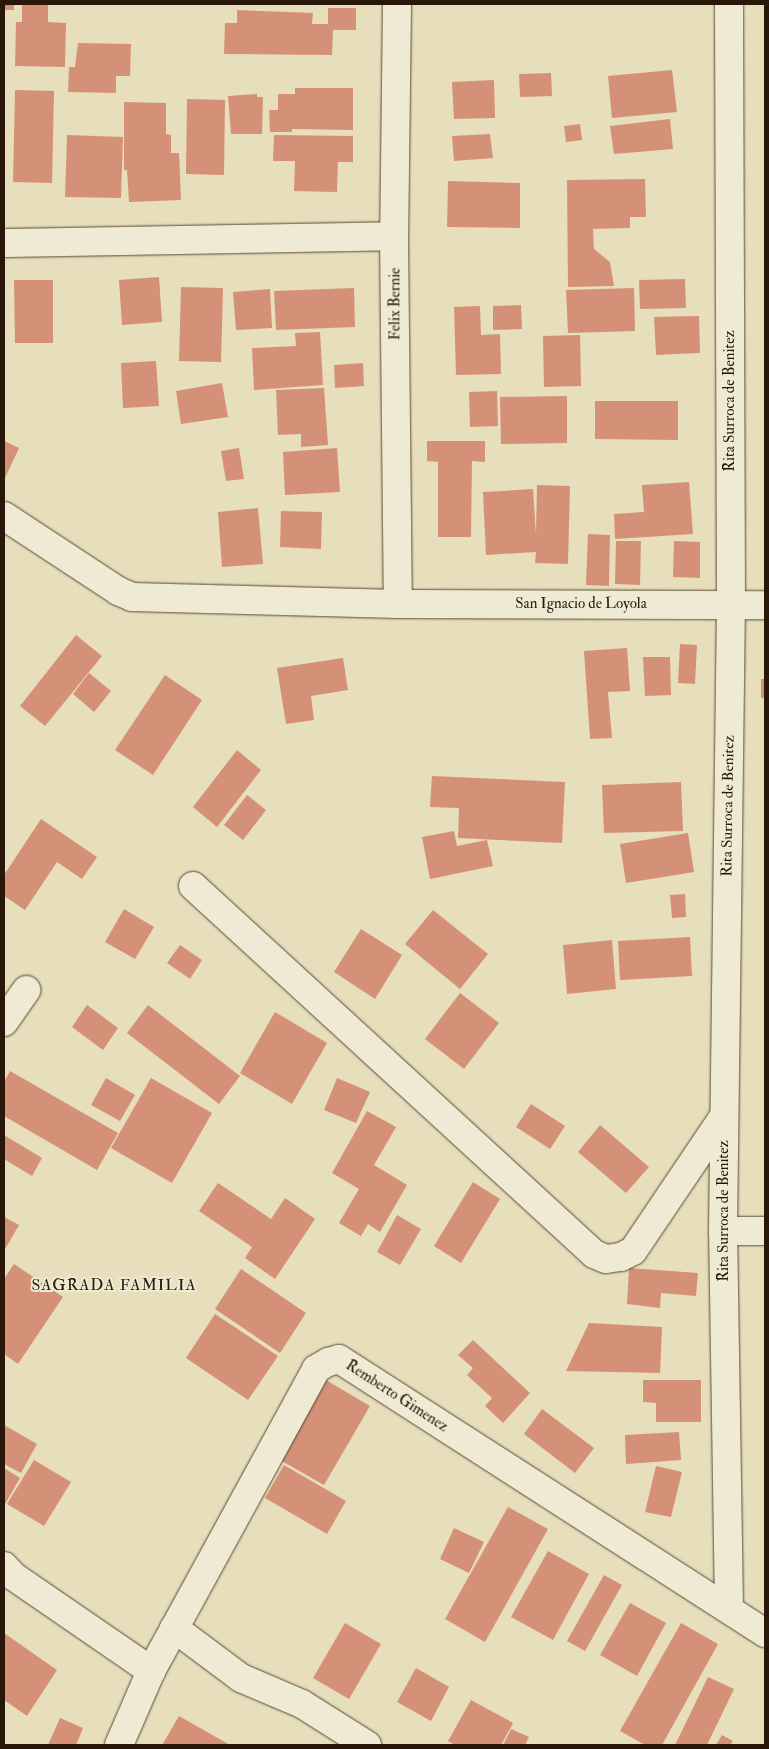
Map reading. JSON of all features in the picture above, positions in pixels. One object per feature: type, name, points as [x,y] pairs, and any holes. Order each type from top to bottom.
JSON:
[{"type":"street","name":"Felix Bernie","points":[[397,4],[394,236],[398,604]]},
{"type":"street","name":"Rita Surroca de Benitez","points":[[729,4],[731,605],[723,1231],[729,1608]]},
{"type":"street","points":[[4,243],[394,236]]},
{"type":"street","name":"San Ignacio de Loyola","points":[[4,516],[118,591],[132,597],[398,604],[765,605]]},
{"type":"street","points":[[192,886],[594,1254],[606,1258],[621,1257],[633,1251],[724,1116]]},
{"type":"street","points":[[4,1022],[26,990]]},
{"type":"street","points":[[723,1231],[765,1231]]},
{"type":"street","name":"Remberto Gimenez","points":[[118,1745],[150,1671],[316,1369],[328,1362],[339,1360],[729,1608],[765,1633]]},
{"type":"street","points":[[4,1566],[13,1576],[150,1671]]},
{"type":"street","points":[[174,1628],[241,1678],[302,1704],[367,1745]]},
{"type":"building","points":[[4,4],[14,4],[14,10],[4,10]]},
{"type":"building","points":[[22,4],[48,4],[48,22],[66,23],[65,67],[15,66],[16,22],[22,22]]},
{"type":"building","points":[[328,8],[356,8],[356,30],[333,30],[332,55],[224,54],[225,23],[237,23],[237,10],[313,13],[312,24],[328,24]]},
{"type":"building","points":[[78,43],[131,44],[130,76],[116,76],[116,93],[68,92],[69,67],[75,67]]},
{"type":"building","points":[[672,70],[677,112],[612,118],[608,76]]},
{"type":"building","points":[[551,73],[552,96],[520,97],[519,74]]},
{"type":"building","points":[[494,80],[495,118],[454,119],[452,82]]},
{"type":"building","points":[[295,88],[353,88],[353,130],[292,129],[292,132],[270,132],[269,110],[278,110],[278,94],[295,94]]},
{"type":"building","points":[[15,90],[54,91],[52,183],[13,182]]},
{"type":"building","points":[[257,94],[257,97],[263,97],[262,134],[231,134],[228,96]]},
{"type":"building","points":[[187,99],[225,100],[224,175],[186,174]]},
{"type":"building","points":[[124,102],[166,103],[166,134],[171,135],[171,153],[179,153],[181,200],[129,202],[127,170],[124,170]]},
{"type":"building","points":[[670,119],[673,149],[614,154],[610,126]]},
{"type":"building","points":[[580,124],[582,140],[566,142],[564,126]]},
{"type":"building","points":[[490,134],[493,158],[454,161],[452,136]]},
{"type":"building","points":[[67,135],[123,137],[121,198],[65,197]]},
{"type":"building","points":[[274,135],[353,136],[353,162],[338,162],[337,192],[294,191],[295,161],[273,161]]},
{"type":"building","points":[[645,179],[646,217],[630,217],[630,228],[593,229],[594,249],[610,262],[614,286],[568,287],[567,180]]},
{"type":"building","points":[[448,181],[520,183],[520,228],[447,227]]},
{"type":"building","points":[[159,277],[162,322],[122,325],[119,280]]},
{"type":"building","points":[[685,279],[686,308],[640,309],[639,280]]},
{"type":"building","points":[[14,280],[53,280],[53,343],[15,343]]},
{"type":"building","points":[[181,287],[223,288],[221,362],[179,361]]},
{"type":"building","points":[[354,288],[355,327],[276,330],[274,291]]},
{"type":"building","points":[[634,288],[635,331],[568,333],[566,290]]},
{"type":"building","points":[[270,289],[272,328],[236,330],[233,292]]},
{"type":"building","points":[[521,305],[522,329],[493,330],[493,306]]},
{"type":"building","points":[[480,306],[481,335],[500,334],[501,374],[456,375],[454,307]]},
{"type":"building","points":[[699,316],[700,353],[656,355],[654,317]]},
{"type":"building","points":[[320,332],[323,385],[254,390],[252,348],[296,346],[295,333]]},
{"type":"building","points":[[580,335],[581,386],[544,387],[543,336]]},
{"type":"building","points":[[156,361],[159,406],[123,408],[121,363]]},
{"type":"building","points":[[363,363],[364,386],[335,388],[334,365]]},
{"type":"building","points":[[222,383],[228,417],[181,424],[176,391]]},
{"type":"building","points":[[324,388],[328,445],[301,447],[301,434],[278,435],[276,390]]},
{"type":"building","points":[[497,391],[498,426],[470,427],[469,392]]},
{"type":"building","points":[[567,396],[567,443],[501,444],[500,397]]},
{"type":"building","points":[[595,401],[678,401],[678,440],[595,439]]},
{"type":"building","points":[[4,441],[19,448],[4,480]]},
{"type":"building","points":[[427,441],[485,441],[485,462],[472,461],[471,537],[438,537],[438,462],[427,461]]},
{"type":"building","points":[[239,448],[244,479],[226,481],[221,451]]},
{"type":"building","points":[[337,448],[340,492],[285,495],[283,452]]},
{"type":"building","points":[[689,482],[693,534],[615,539],[614,514],[644,512],[642,485]]},
{"type":"building","points":[[537,485],[570,486],[568,564],[535,563],[536,552],[486,555],[483,492],[533,489],[536,535]]},
{"type":"building","points":[[258,508],[263,564],[222,567],[218,512]]},
{"type":"building","points":[[281,511],[322,512],[321,549],[280,547]]},
{"type":"building","points":[[588,534],[610,535],[609,586],[586,585]]},
{"type":"building","points":[[616,541],[641,541],[640,585],[615,584]]},
{"type":"building","points":[[674,541],[700,542],[700,578],[673,577]]},
{"type":"building","points":[[76,635],[102,656],[45,726],[20,706]]},
{"type":"building","points":[[680,644],[697,645],[695,684],[678,683]]},
{"type":"building","points":[[627,648],[630,691],[608,692],[612,738],[590,739],[584,651]]},
{"type":"building","points":[[643,657],[670,657],[671,695],[645,696]]},
{"type":"building","points":[[343,658],[348,690],[311,696],[314,720],[286,724],[277,668]]},
{"type":"building","points":[[89,673],[111,691],[94,712],[73,694]]},
{"type":"building","points":[[165,675],[202,700],[153,775],[115,750]]},
{"type":"building","points":[[761,679],[765,679],[765,698],[761,698]]},
{"type":"building","points":[[237,750],[261,770],[217,827],[193,807]]},
{"type":"building","points":[[432,776],[565,782],[562,843],[458,838],[459,808],[430,807]]},
{"type":"building","points":[[681,782],[683,831],[604,833],[602,785]]},
{"type":"building","points":[[247,795],[266,810],[243,840],[224,825]]},
{"type":"building","points":[[41,819],[97,857],[82,879],[57,862],[25,910],[4,896],[4,875]]},
{"type":"building","points":[[454,831],[457,846],[487,840],[493,866],[430,879],[422,837]]},
{"type":"building","points":[[688,833],[694,872],[626,883],[620,844]]},
{"type":"building","points":[[685,894],[686,917],[672,918],[670,895]]},
{"type":"building","points":[[124,909],[154,927],[135,959],[105,942]]},
{"type":"building","points":[[433,910],[488,954],[460,989],[405,944]]},
{"type":"building","points":[[361,929],[402,955],[375,999],[334,972]]},
{"type":"building","points":[[690,937],[692,976],[620,980],[618,941]]},
{"type":"building","points":[[612,940],[616,989],[567,994],[563,945]]},
{"type":"building","points":[[180,945],[202,960],[190,979],[167,963]]},
{"type":"building","points":[[460,993],[499,1023],[464,1069],[425,1039]]},
{"type":"building","points":[[87,1005],[118,1028],[103,1050],[72,1027]]},
{"type":"building","points":[[148,1005],[240,1076],[219,1104],[127,1033]]},
{"type":"building","points":[[275,1012],[327,1043],[292,1104],[240,1073]]},
{"type":"building","points":[[10,1071],[118,1133],[97,1170],[4,1116],[4,1082]]},
{"type":"building","points":[[106,1078],[135,1095],[120,1121],[91,1105]]},
{"type":"building","points":[[151,1078],[212,1113],[172,1183],[111,1148]]},
{"type":"building","points":[[337,1078],[370,1092],[356,1123],[324,1110]]},
{"type":"building","points":[[531,1104],[565,1126],[550,1149],[516,1127]]},
{"type":"building","points":[[367,1111],[396,1127],[374,1165],[407,1185],[380,1232],[368,1224],[361,1236],[339,1223],[359,1189],[332,1173]]},
{"type":"building","points":[[600,1125],[649,1167],[626,1193],[578,1152]]},
{"type":"building","points":[[4,1135],[42,1158],[32,1176],[4,1159]]},
{"type":"building","points":[[473,1182],[500,1199],[461,1263],[434,1246]]},
{"type":"building","points":[[218,1183],[271,1219],[285,1198],[315,1219],[275,1279],[245,1258],[252,1247],[199,1211]]},
{"type":"building","points":[[397,1215],[421,1229],[400,1265],[377,1252]]},
{"type":"building","points":[[4,1217],[19,1225],[4,1251]]},
{"type":"building","points":[[14,1264],[63,1297],[18,1364],[4,1354],[4,1279]]},
{"type":"building","points":[[629,1268],[698,1273],[696,1296],[661,1293],[660,1308],[627,1304]]},
{"type":"building","points":[[241,1269],[306,1313],[280,1353],[215,1309]]},
{"type":"building","points":[[215,1314],[278,1356],[248,1400],[186,1358]]},
{"type":"building","points":[[589,1323],[662,1327],[660,1373],[566,1371]]},
{"type":"building","points":[[473,1340],[530,1393],[503,1423],[485,1406],[492,1398],[467,1375],[473,1368],[458,1355]]},
{"type":"building","points":[[326,1380],[370,1406],[324,1485],[280,1460]]},
{"type":"building","points":[[643,1380],[701,1380],[701,1422],[656,1422],[656,1403],[643,1402]]},
{"type":"building","points":[[542,1409],[594,1448],[575,1473],[524,1434]]},
{"type":"building","points":[[4,1425],[37,1444],[21,1473],[4,1464]]},
{"type":"building","points":[[679,1432],[681,1460],[626,1464],[625,1435]]},
{"type":"building","points":[[34,1460],[71,1482],[44,1526],[7,1504]]},
{"type":"building","points":[[284,1465],[346,1501],[327,1534],[265,1498]]},
{"type":"building","points":[[656,1466],[682,1472],[671,1517],[645,1512]]},
{"type":"building","points":[[4,1468],[20,1478],[4,1506]]},
{"type":"building","points":[[508,1507],[548,1529],[485,1642],[445,1619]]},
{"type":"building","points":[[454,1528],[484,1542],[469,1573],[440,1559]]},
{"type":"building","points":[[548,1551],[589,1574],[553,1640],[511,1617]]},
{"type":"building","points":[[604,1575],[622,1585],[585,1651],[567,1641]]},
{"type":"building","points":[[630,1603],[666,1623],[637,1676],[600,1655]]},
{"type":"building","points":[[345,1623],[381,1644],[349,1699],[313,1678]]},
{"type":"building","points":[[681,1623],[718,1644],[662,1745],[645,1745],[620,1731]]},
{"type":"building","points":[[4,1633],[57,1670],[27,1716],[4,1700]]},
{"type":"building","points":[[416,1668],[449,1687],[431,1721],[397,1702]]},
{"type":"building","points":[[708,1677],[734,1689],[707,1745],[675,1745]]},
{"type":"building","points":[[471,1700],[513,1723],[501,1745],[455,1745],[448,1741]]},
{"type":"building","points":[[179,1716],[230,1745],[162,1745]]},
{"type":"building","points":[[60,1718],[83,1728],[76,1745],[48,1745]]},
{"type":"building","points":[[511,1729],[529,1737],[525,1745],[503,1745]]},
{"type":"building","points":[[722,1735],[733,1741],[730,1745],[716,1745]]},
{"type":"district","name":"SAGRADA FAMILIA","points":[[114,1285]]}]
